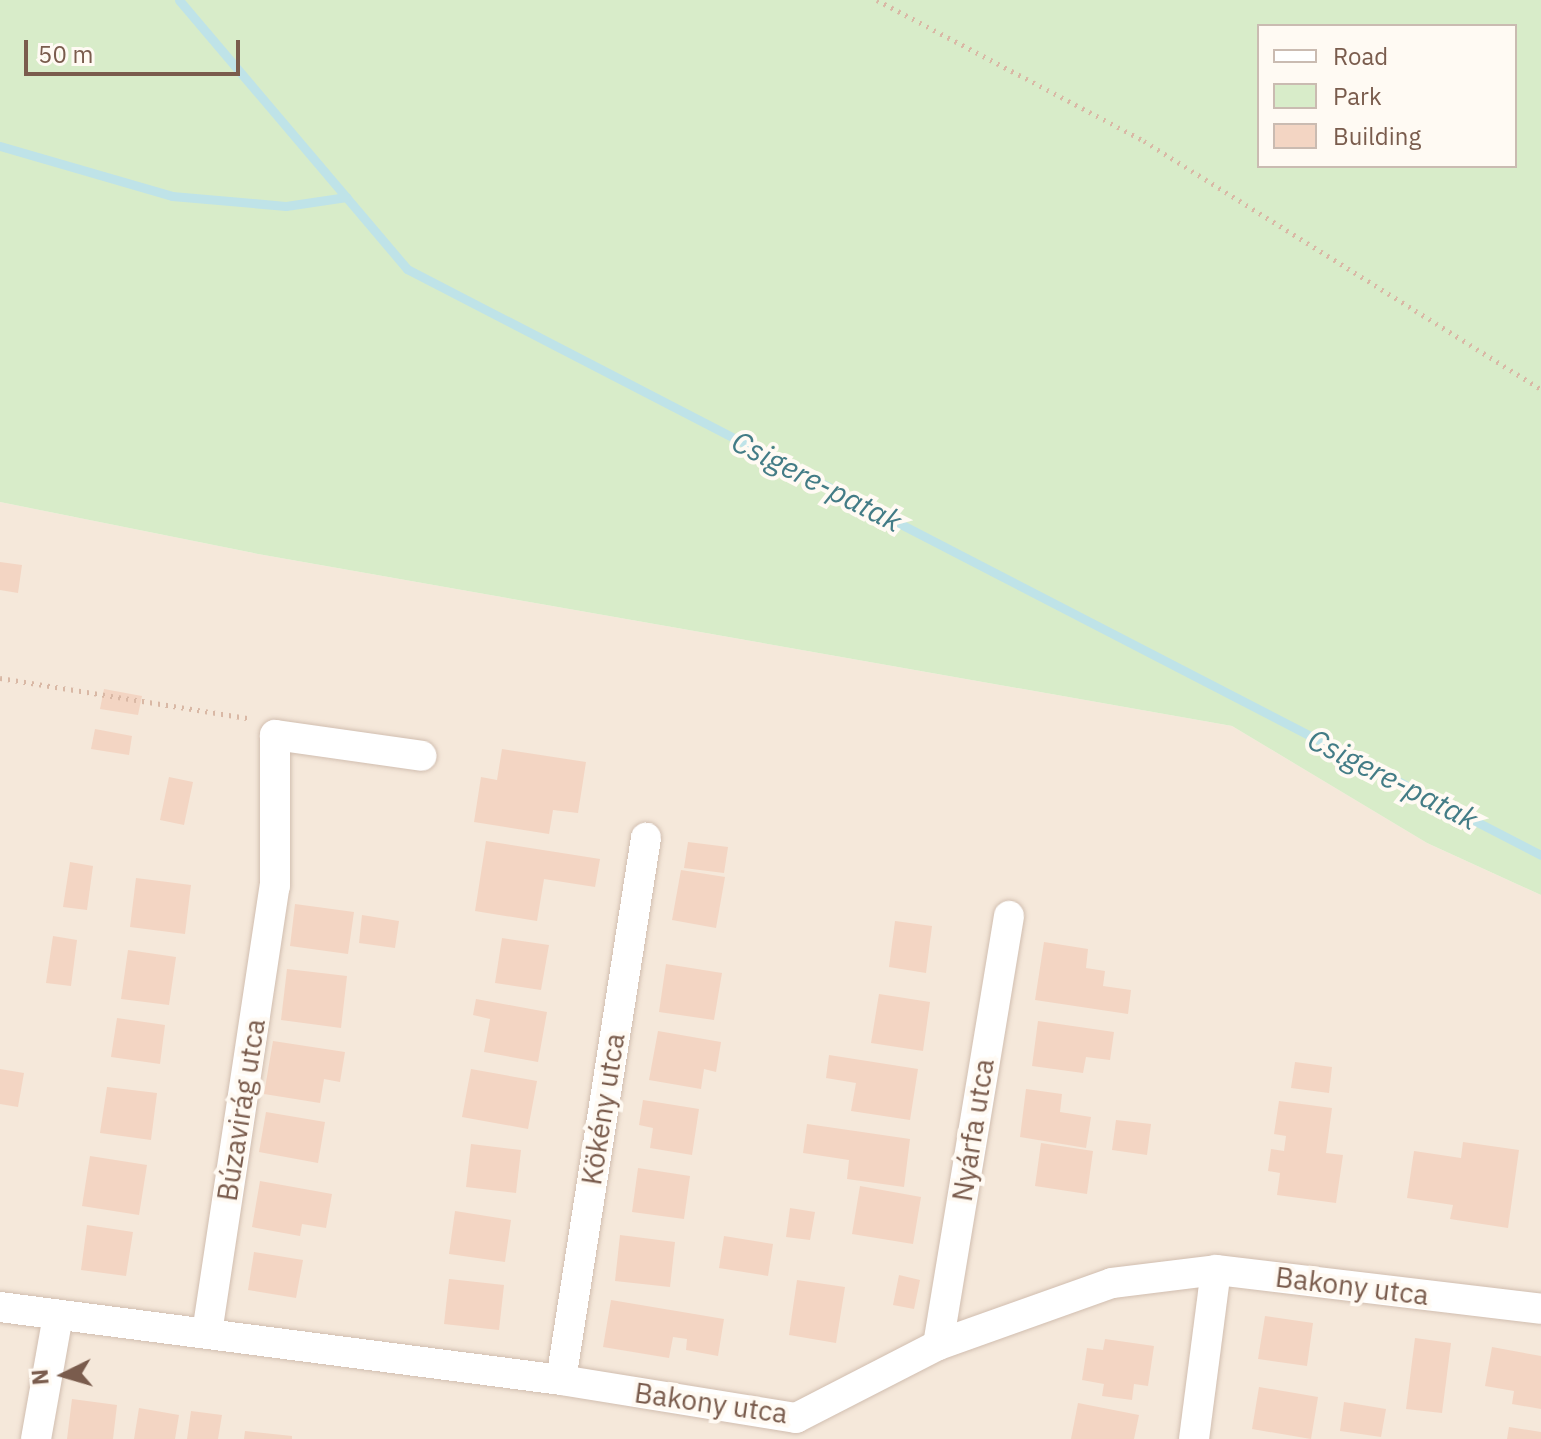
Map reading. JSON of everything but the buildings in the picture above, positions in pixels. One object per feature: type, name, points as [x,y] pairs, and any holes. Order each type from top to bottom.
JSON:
[{"type":"street","name":"Búzavirág utca","points":[[207,1333],[275,886],[275,735],[422,756]]},
{"type":"street","name":"Kökény utca","points":[[561,1380],[646,838]]},
{"type":"street","name":"Nyárfa utca","points":[[938,1345],[1009,916]]},
{"type":"street","name":"Bakony utca","points":[[0,1307],[561,1380],[794,1428],[938,1345],[1112,1283],[1216,1270],[1541,1309]]},
{"type":"street","points":[[1194,1439],[1216,1270]]},
{"type":"street","points":[[36,1439],[58,1315]]},
{"type":"path","points":[[877,0],[1144,141],[1541,389]]},
{"type":"path","points":[[0,678],[263,720]]},
{"type":"shaded area","points":[[0,502],[258,554],[1232,726],[1427,843],[1541,895],[1541,1439],[0,1439]]},
{"type":"green space","points":[[0,0],[1541,0],[1541,895],[1427,843],[1232,726],[258,554],[0,502]]},
{"type":"waterway","name":"Csigere-patak","points":[[179,0],[407,269],[1541,855]]},
{"type":"waterway","points":[[0,146],[172,196],[286,206],[346,197]]}]
